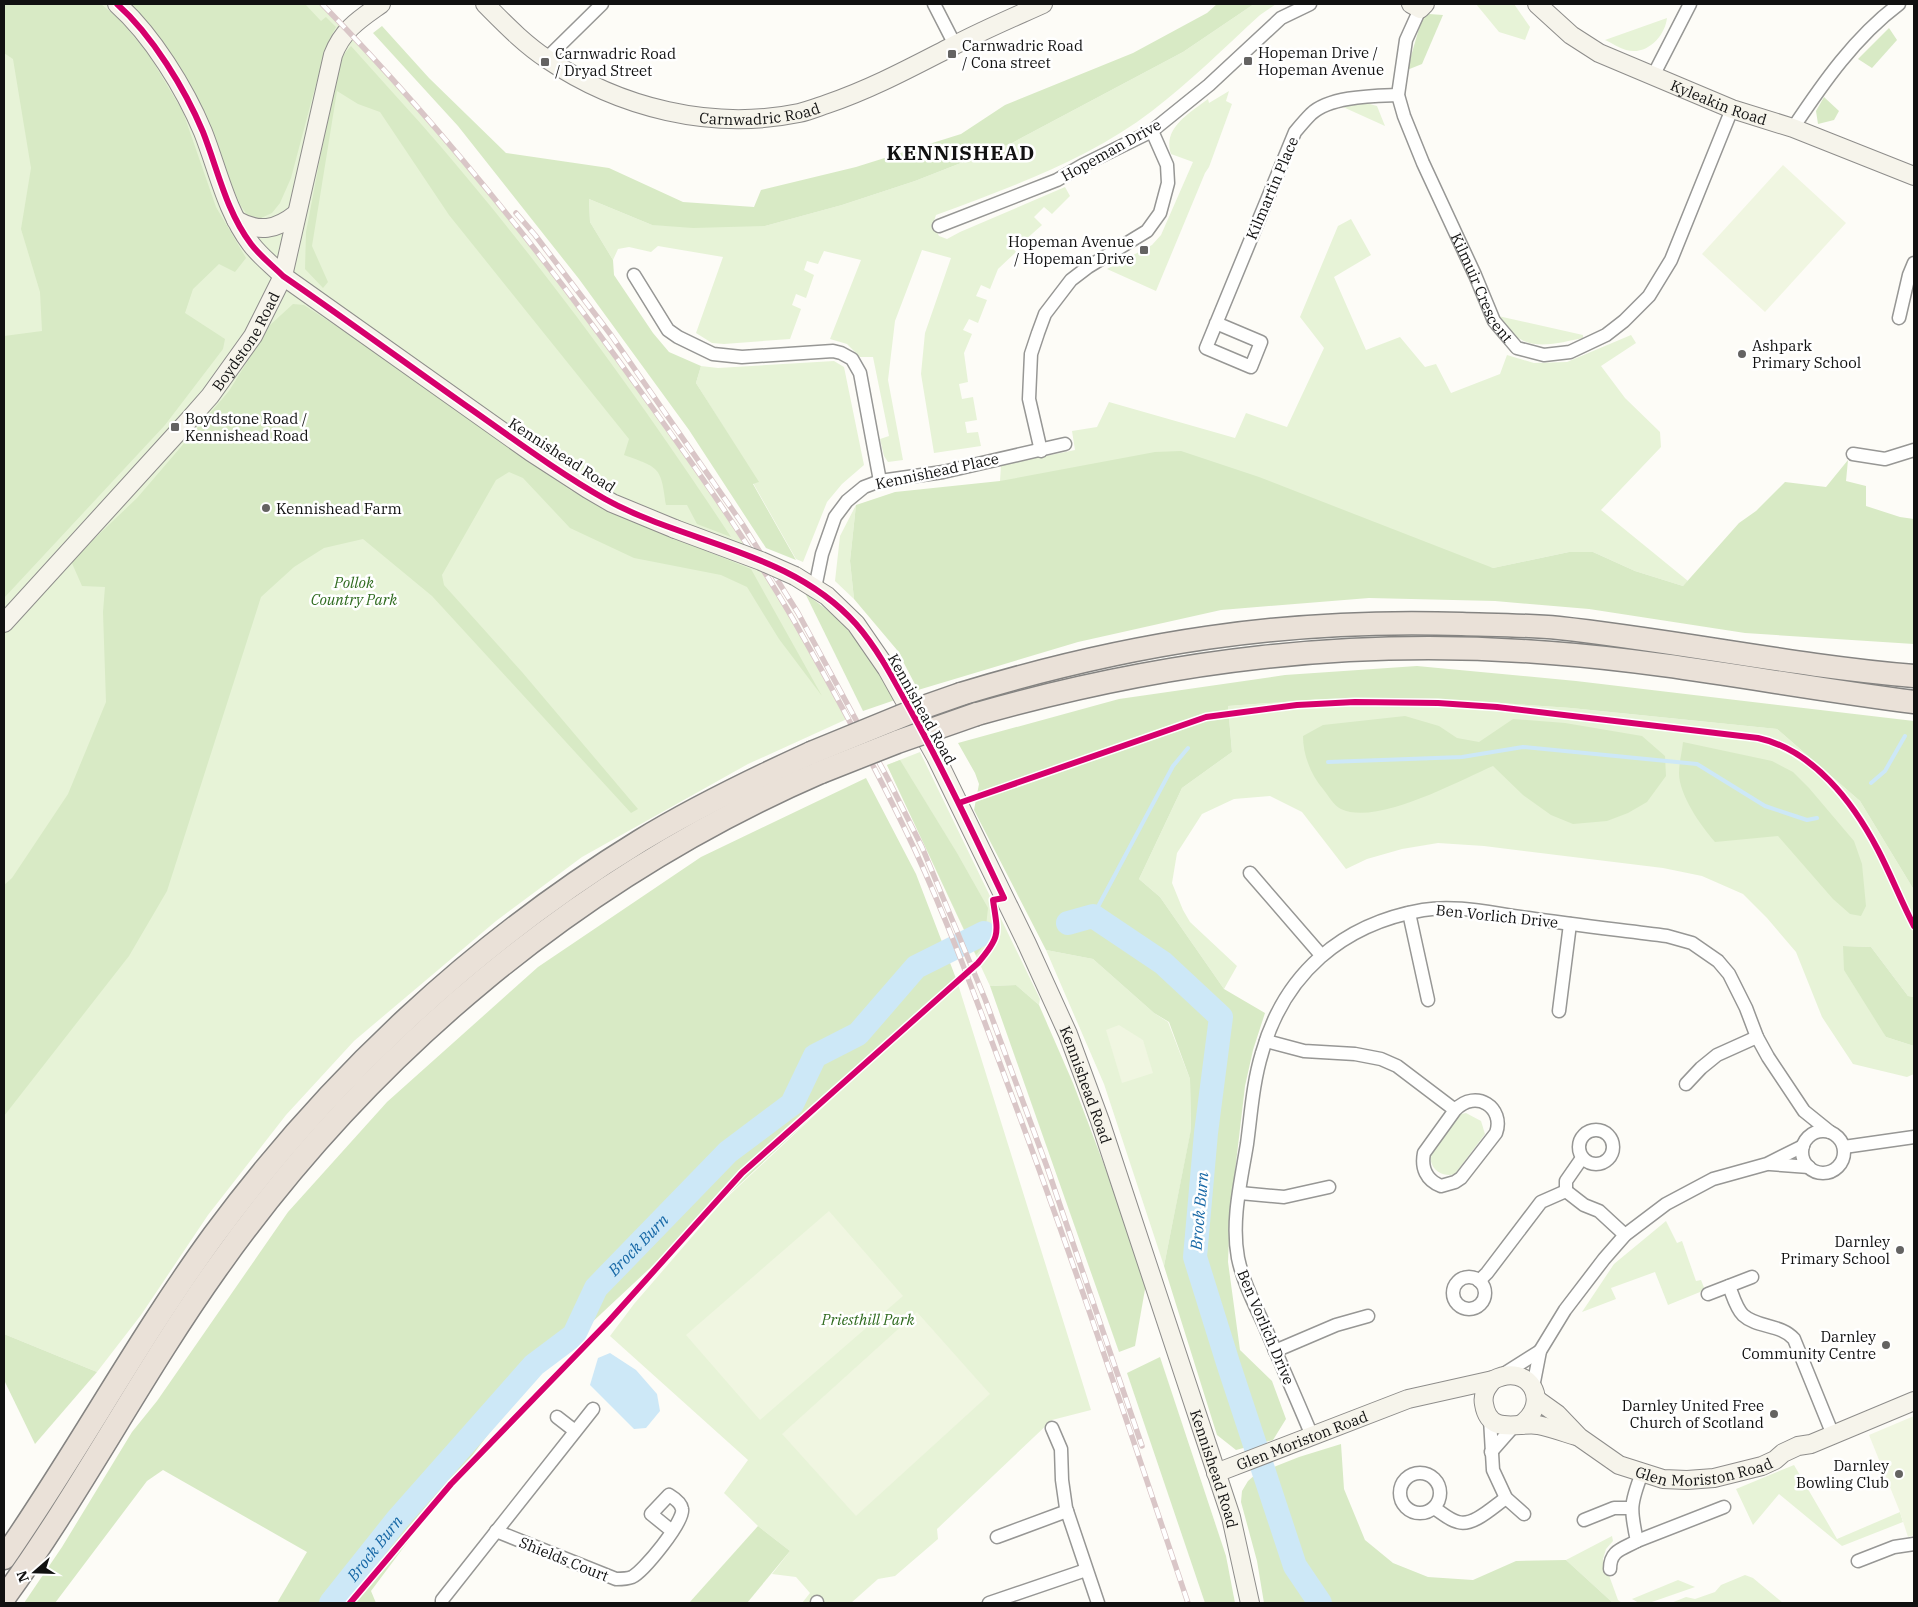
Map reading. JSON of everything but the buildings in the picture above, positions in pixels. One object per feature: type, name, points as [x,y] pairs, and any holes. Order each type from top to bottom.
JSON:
[{"type":"highway","points":[[8,1593],[55,1523],[159,1356],[217,1268],[291,1173],[361,1094],[451,1008],[511,958],[564,919],[637,870],[676,846],[760,800],[816,762],[921,708],[1008,680],[1128,650],[1235,633],[1334,624],[1424,622],[1557,628],[1820,666],[1914,676]]},
{"type":"highway","points":[[4,1558],[32,1518],[189,1271],[259,1176],[340,1084],[398,1026],[469,964],[537,910],[639,842],[739,786],[816,762],[906,739],[977,714],[1048,694],[1181,667],[1312,652],[1411,648],[1494,650],[1604,658],[1702,670],[1914,702]]},
{"type":"highway","points":[[1820,666],[1914,665]]},
{"type":"street","name":"Kennishead Road","points":[[117,4],[156,49],[190,104],[203,132],[224,193],[236,220],[252,245],[283,276],[531,452],[588,489],[612,503],[795,576],[826,596],[856,624],[902,694],[951,788],[1068,1034],[1103,1130],[1233,1525],[1250,1603]]},
{"type":"street","name":"Boydstone Road","points":[[4,623],[210,396],[253,336],[283,276],[326,78],[338,40],[345,32],[381,4]]},
{"type":"street","name":"Carnwadric Road","points":[[485,4],[522,40],[546,59],[595,88],[638,104],[683,115],[761,119],[800,113],[842,99],[882,82],[1043,4]]},
{"type":"street","points":[[546,59],[602,4]]},
{"type":"street","points":[[934,4],[955,45]]},
{"type":"street","name":"Hopeman Drive","points":[[939,226],[1057,180],[1152,131],[1209,85],[1281,18],[1310,4]]},
{"type":"street","name":"Kyleakin Road","points":[[1537,4],[1571,35],[1599,53],[1732,109],[1793,128],[1914,176]]},
{"type":"street","points":[[1653,76],[1690,4]]},
{"type":"street","points":[[1793,128],[1825,81],[1859,41],[1899,4]]},
{"type":"street","name":"Kilmuir Crescent","points":[[1419,5],[1406,40],[1398,95],[1423,163],[1475,275],[1494,321],[1517,348],[1544,355],[1570,352],[1606,335],[1650,296],[1671,260],[1732,109]]},
{"type":"street","name":"Kilmartin Place","points":[[1216,323],[1295,132],[1312,113],[1331,104],[1357,96],[1398,95]]},
{"type":"street","points":[[1041,451],[1029,399],[1032,354],[1038,333],[1045,314],[1071,280],[1147,231],[1160,213],[1168,183],[1167,165],[1152,131]]},
{"type":"street","points":[[236,220],[248,227],[262,229],[285,223],[296,214]]},
{"type":"street","points":[[1899,318],[1909,275],[1914,263]]},
{"type":"street","points":[[634,275],[668,330],[713,354],[742,357],[826,351],[841,353],[852,359],[860,373],[880,481]]},
{"type":"street","name":"Kennishead Place","points":[[815,588],[822,554],[835,517],[847,501],[864,487],[880,481],[943,472],[1065,444]]},
{"type":"street","points":[[1853,454],[1885,459],[1914,450]]},
{"type":"street","points":[[1250,873],[1321,955]]},
{"type":"street","name":"Ben Vorlich Drive","points":[[1312,1436],[1240,1268],[1236,1245],[1236,1231],[1258,1068],[1274,1018],[1286,997],[1321,955],[1342,940],[1382,920],[1433,909],[1457,909],[1667,936],[1692,943],[1718,962],[1729,974],[1768,1057],[1804,1111],[1830,1132]]},
{"type":"street","points":[[1409,913],[1428,1000]]},
{"type":"street","points":[[1559,1011],[1570,924]]},
{"type":"street","points":[[1686,1084],[1717,1055],[1757,1037]]},
{"type":"street","points":[[1266,1041],[1304,1051],[1355,1054],[1381,1059],[1402,1070],[1455,1110]]},
{"type":"street","points":[[1468,1100],[1481,1101],[1494,1112],[1498,1126],[1496,1133],[1461,1178],[1455,1182],[1440,1186],[1429,1180],[1422,1162],[1424,1153],[1455,1110],[1468,1100]]},
{"type":"street","name":"Ben Vorlich Drive","points":[[1804,1111],[1808,1125],[1805,1143]]},
{"type":"street","points":[[1524,1514],[1506,1498],[1493,1470],[1484,1393],[1498,1378],[1540,1351],[1571,1303],[1604,1259],[1625,1235],[1666,1204],[1712,1180],[1767,1164],[1805,1143],[1818,1132],[1830,1132],[1839,1138],[1844,1147],[1843,1160],[1835,1170],[1821,1173],[1809,1168],[1767,1164]]},
{"type":"street","points":[[1844,1147],[1914,1137]]},
{"type":"street","points":[[1805,1143],[1803,1158],[1809,1168]]},
{"type":"street","points":[[1566,1191],[1566,1181],[1582,1158]]},
{"type":"street","points":[[1240,1193],[1284,1197],[1329,1187]]},
{"type":"street","points":[[1566,1191],[1584,1205],[1599,1211],[1625,1235]]},
{"type":"street","points":[[1479,1281],[1487,1274],[1541,1202],[1566,1191]]},
{"type":"street","points":[[1708,1294],[1752,1277]]},
{"type":"street","points":[[1729,1286],[1742,1314],[1750,1320],[1788,1332],[1794,1339],[1833,1435]]},
{"type":"street","points":[[1275,1351],[1336,1325],[1368,1316]]},
{"type":"street","points":[[1492,1452],[1517,1426],[1529,1419],[1535,1410],[1534,1393],[1540,1351]]},
{"type":"street","name":"Glen Moriston Road","points":[[1216,1473],[1408,1399],[1511,1374],[1520,1376],[1527,1381],[1534,1393],[1579,1437],[1619,1464],[1642,1473],[1679,1480],[1714,1478],[1762,1466],[1775,1460],[1783,1453],[1833,1435],[1914,1401]]},
{"type":"street","name":"Glen Moriston Road","points":[[1446,1391],[1469,1397],[1501,1426],[1536,1425],[1579,1437]]},
{"type":"street","points":[[442,1603],[442,1600],[593,1409]]},
{"type":"street","points":[[557,1417],[575,1431]]},
{"type":"street","points":[[1052,1428],[1062,1449],[1062,1480],[1067,1511],[1098,1603]]},
{"type":"street","points":[[1637,1542],[1631,1508],[1634,1493],[1642,1473]]},
{"type":"street","points":[[1434,1508],[1453,1520],[1465,1523],[1474,1521],[1506,1498]]},
{"type":"street","points":[[1610,1569],[1610,1560],[1614,1554],[1637,1542],[1724,1507]]},
{"type":"street","points":[[1584,1520],[1614,1508],[1631,1508]]},
{"type":"street","points":[[997,1537],[1067,1511]]},
{"type":"street","name":"Shields Court","points":[[496,1531],[616,1579],[631,1578],[645,1568],[672,1531]]},
{"type":"street","points":[[1858,1561],[1894,1547],[1914,1544]]},
{"type":"street","points":[[989,1603],[1086,1570]]},
{"type":"green space","name":"Pollok Country Park","points":[[4,4],[322,4],[410,98],[452,147],[572,297],[667,427],[758,561],[847,719],[748,764],[582,857],[496,921],[354,1041],[286,1115],[208,1215],[141,1315],[97,1372],[4,1334]]},
{"type":"green space","points":[[4,4],[101,4],[120,20],[149,55],[183,112],[216,207],[246,258],[235,272],[219,264],[193,289],[185,313],[225,339],[223,349],[165,425],[4,598],[4,336],[42,331],[40,292],[21,229],[31,168],[13,59],[4,53]]},
{"type":"green space","points":[[128,4],[305,4],[321,21],[326,17],[336,27],[330,38],[313,95],[291,178],[280,203],[272,213],[261,218],[247,215],[227,176]]},
{"type":"green space","points":[[1217,4],[1254,4],[1183,52],[1012,143],[915,181],[842,205],[765,226],[693,228],[652,225],[589,199],[590,222],[613,260],[614,275],[653,333],[669,352],[701,366],[696,383],[759,482],[753,484],[796,560],[766,548],[689,430],[579,279],[458,126],[373,33],[382,26],[429,78],[506,153],[609,168],[683,202],[754,207],[761,190],[856,167],[961,134],[1005,105],[1133,53],[1207,13]]},
{"type":"green space","points":[[1254,4],[1276,4],[1260,15],[1180,88],[1127,128],[1102,144],[1048,171],[936,215],[933,224],[939,236],[947,239],[1065,187],[1070,196],[1052,214],[1044,207],[1034,217],[1042,225],[1024,241],[1017,235],[1009,244],[1016,252],[998,269],[990,289],[981,285],[976,296],[987,300],[978,323],[969,319],[963,330],[972,334],[964,353],[968,382],[959,384],[962,399],[973,397],[977,420],[965,422],[967,433],[978,432],[981,446],[934,453],[921,374],[925,333],[951,258],[922,250],[895,321],[888,380],[903,460],[888,462],[884,456],[880,439],[889,436],[873,357],[860,357],[847,344],[830,339],[861,260],[824,251],[818,264],[807,261],[804,270],[814,275],[806,298],[796,294],[792,305],[801,309],[790,339],[724,344],[712,343],[696,333],[723,257],[658,246],[651,252],[629,247],[618,249],[613,260],[590,222],[589,199],[652,225],[765,226],[842,205],[915,181],[1012,143],[1183,52]]},
{"type":"green space","points":[[1476,4],[1514,4],[1530,27],[1525,40],[1499,32]]},
{"type":"green space","points":[[1429,14],[1443,15],[1422,64],[1407,70],[1422,18]]},
{"type":"green space","points":[[1667,18],[1666,25],[1659,38],[1641,50],[1626,50],[1605,40]]},
{"type":"green space","points":[[1889,28],[1897,40],[1872,68],[1858,59]]},
{"type":"green space","points":[[351,46],[442,148],[519,242],[628,387],[731,537],[697,524],[687,505],[666,505],[662,483],[657,471],[645,463],[624,455],[629,439],[449,215],[380,112],[358,104],[337,91],[312,246],[328,282],[323,288],[305,269],[306,232],[337,69]]},
{"type":"green space","points":[[1229,91],[1226,101],[1232,104],[1209,167],[1156,291],[1107,269],[1152,245],[1161,235],[1193,162],[1171,154],[1170,136],[1179,122],[1208,99],[1209,103]]},
{"type":"green space","points":[[1824,97],[1839,111],[1834,120],[1818,124],[1816,111]]},
{"type":"green space","points":[[1366,103],[1377,106],[1385,126],[1343,107]]},
{"type":"green space","points":[[1783,165],[1846,223],[1765,312],[1702,254]]},
{"type":"green space","points":[[1351,219],[1371,255],[1334,277],[1366,350],[1400,337],[1425,367],[1436,364],[1451,393],[1500,374],[1507,355],[1534,363],[1567,362],[1631,335],[1636,343],[1601,366],[1625,398],[1660,432],[1661,447],[1601,510],[1688,581],[1683,586],[1635,571],[1593,552],[1569,552],[1493,568],[1000,481],[1001,465],[1075,450],[1072,431],[1097,427],[1109,402],[1235,438],[1246,413],[1287,427],[1324,348],[1300,317],[1338,226]]},
{"type":"green space","points":[[293,304],[304,305],[350,335],[570,490],[631,521],[751,569],[822,696],[779,639],[747,587],[721,575],[634,558],[570,528],[523,478],[509,472],[496,480],[442,575],[444,585],[522,672],[638,809],[631,813],[432,596],[363,539],[324,548],[294,567],[261,597],[167,891],[129,956],[4,1116],[4,885],[12,878],[68,794],[106,702],[103,612],[105,587],[82,586],[71,561],[137,498],[229,391],[270,325]]},
{"type":"green space","points":[[1498,316],[1583,335],[1583,338],[1541,345],[1532,344],[1517,337]]},
{"type":"green space","points":[[834,361],[844,367],[864,465],[842,484],[827,502],[803,562],[796,559],[753,483],[758,482],[696,383],[701,366],[718,368]]},
{"type":"green space","points":[[1181,451],[1259,477],[1493,568],[1569,552],[1593,552],[1635,571],[1683,586],[1739,523],[1756,511],[1785,482],[1826,487],[1848,460],[1846,481],[1866,486],[1866,506],[1900,517],[1914,519],[1914,644],[1745,633],[1589,609],[1495,601],[1369,598],[1221,610],[1078,642],[918,690],[897,650],[854,599],[850,561],[856,505],[895,492],[1000,481],[1155,452]]},
{"type":"green space","points":[[856,505],[850,561],[854,599],[835,581],[840,536]]},
{"type":"green space","points":[[805,593],[839,619],[870,657],[895,700],[863,711]]},
{"type":"green space","points":[[1417,666],[1576,681],[1914,721],[1914,890],[1860,801],[1777,729],[1571,708],[1486,702],[1324,699],[1228,706],[1232,752],[1182,788],[1139,879],[1160,897],[1224,989],[1265,1013],[1253,1050],[1245,1086],[1230,1214],[1228,1262],[1240,1350],[1272,1381],[1286,1419],[1273,1440],[1236,1450],[1217,1435],[1164,1266],[1191,1129],[1190,1079],[1169,1022],[1154,1013],[1093,959],[1046,950],[974,810],[979,784],[958,743],[1119,699],[1285,675]]},
{"type":"green space","points":[[1324,699],[1486,702],[1571,708],[1777,729],[1860,801],[1914,890],[1914,997],[1908,996],[1871,947],[1843,946],[1886,1037],[1914,1046],[1914,1074],[1907,1077],[1853,1064],[1822,1017],[1796,952],[1767,918],[1743,894],[1702,876],[1663,868],[1484,846],[1438,843],[1402,849],[1367,859],[1346,869],[1302,812],[1270,796],[1234,799],[1202,814],[1177,853],[1172,883],[1183,910],[1190,922],[1237,966],[1224,989],[1160,897],[1139,879],[1182,788],[1232,752],[1228,706]]},
{"type":"green space","points":[[1405,716],[1439,726],[1457,738],[1479,742],[1513,719],[1565,723],[1642,736],[1665,756],[1666,776],[1647,802],[1628,813],[1607,821],[1573,824],[1551,815],[1523,795],[1493,766],[1439,791],[1396,807],[1375,812],[1356,813],[1338,808],[1311,771],[1304,750],[1303,736],[1323,725]]},
{"type":"green space","points":[[1683,742],[1772,761],[1793,772],[1854,841],[1862,864],[1866,906],[1861,916],[1850,914],[1833,899],[1778,836],[1715,842],[1697,819],[1680,782],[1679,765]]},
{"type":"green space","points":[[920,752],[1040,999],[1039,1005],[1016,985],[990,986],[887,765]]},
{"type":"green space","points":[[900,760],[988,908],[984,945],[976,955],[887,765]]},
{"type":"green space","points":[[866,778],[916,874],[957,981],[525,1385],[371,1591],[376,1603],[277,1603],[307,1552],[163,1470],[147,1481],[55,1603],[24,1603],[62,1547],[132,1432],[157,1401],[288,1212],[387,1102],[538,967],[701,857]]},
{"type":"green space","points":[[1843,946],[1871,947],[1908,996],[1914,997],[1914,1046],[1886,1037],[1844,970]]},
{"type":"green space","points":[[1046,950],[1093,959],[1154,1013],[1168,1022],[1190,1079],[1191,1130],[1164,1266],[1104,1084]]},
{"type":"green space","name":"Priesthill Park","points":[[957,981],[1091,1410],[1052,1420],[937,1529],[938,1539],[895,1576],[878,1579],[851,1603],[802,1603],[810,1593],[796,1577],[772,1574],[790,1551],[758,1526],[724,1493],[748,1460],[610,1336],[634,1304],[722,1202]]},
{"type":"green space","points":[[1016,985],[1039,1005],[1073,1083],[1147,1278],[1135,1346],[1119,1352],[990,986]]},
{"type":"green space","points":[[1119,1025],[1143,1040],[1153,1073],[1122,1083],[1106,1030]]},
{"type":"green space","points":[[1466,1113],[1481,1121],[1485,1134],[1455,1174],[1445,1175],[1434,1167],[1431,1153],[1461,1114]]},
{"type":"green space","points":[[829,1211],[903,1296],[760,1420],[686,1335]]},
{"type":"green space","points":[[1666,1221],[1677,1243],[1682,1241],[1696,1281],[1701,1280],[1705,1290],[1668,1305],[1655,1272],[1611,1288],[1616,1299],[1582,1312],[1614,1264]]},
{"type":"green space","points":[[917,1312],[990,1394],[856,1516],[782,1434]]},
{"type":"green space","points":[[4,1334],[97,1372],[35,1444],[4,1380]]},
{"type":"green space","points":[[1160,1357],[1226,1556],[1235,1603],[1205,1603],[1127,1373]]},
{"type":"green space","name":"Darnley Bowling Club","points":[[1914,1416],[1914,1535],[1908,1537],[1869,1435]]},
{"type":"green space","points":[[1341,1444],[1344,1489],[1365,1540],[1393,1563],[1428,1577],[1473,1580],[1516,1561],[1566,1560],[1613,1603],[1264,1603],[1257,1561],[1241,1502],[1242,1491],[1248,1481],[1256,1474],[1299,1457]]},
{"type":"green space","points":[[1794,1465],[1837,1539],[1900,1512],[1903,1522],[1842,1546],[1779,1494],[1753,1525],[1736,1489]]},
{"type":"green space","points":[[758,1526],[790,1551],[747,1603],[689,1603]]},
{"type":"green space","points":[[1612,1536],[1613,1541],[1606,1549],[1603,1559],[1618,1600],[1622,1603],[1613,1603],[1566,1560]]},
{"type":"green space","points":[[1745,1575],[1753,1578],[1783,1603],[1671,1603],[1686,1597],[1695,1599],[1715,1592],[1721,1585]]},
{"type":"green space","points":[[1678,1580],[1695,1587],[1649,1603],[1639,1603],[1632,1599]]},
{"type":"water","points":[[610,1353],[636,1370],[657,1394],[660,1411],[646,1428],[634,1429],[590,1385],[598,1358]]},
{"type":"waterway","points":[[1871,783],[1885,771],[1905,736]]},
{"type":"waterway","points":[[1328,762],[1462,757],[1523,747],[1697,764],[1765,806],[1807,820],[1817,818]]},
{"type":"waterway","points":[[1093,916],[1173,766],[1188,748]]},
{"type":"waterway","name":"Brock Burn","points":[[1068,923],[1093,916],[1163,963],[1221,1017],[1206,1133],[1195,1257],[1295,1566],[1320,1603]]},
{"type":"waterway","name":"Brock Burn","points":[[331,1603],[397,1520],[534,1365],[574,1335],[596,1288],[728,1152],[792,1104],[815,1056],[858,1034],[916,967],[984,933]]},
{"type":"railway","points":[[322,4],[366,50],[450,145],[530,243],[607,344],[740,534],[776,590],[840,703],[914,848],[964,967],[1056,1216],[1188,1603]]},
{"type":"railway","points":[[516,213],[611,335],[743,525],[798,613],[887,777],[922,847],[985,999],[1047,1167],[1142,1446]]},
{"type":"cycle path","points":[[117,4],[143,31],[155,47],[187,98],[203,132],[223,190],[242,231],[258,253],[283,276],[534,454],[605,499],[636,514],[769,564],[801,580],[830,600],[856,624],[886,666],[924,734],[1004,898],[993,900],[997,928],[996,934],[991,947],[978,963],[742,1173],[608,1322],[451,1484],[350,1603]]},
{"type":"cycle path","points":[[959,803],[1206,717],[1297,705],[1355,702],[1438,703],[1497,707],[1758,738],[1778,744],[1814,766],[1844,797],[1878,850],[1914,926]]},
{"type":"place","name":"Carnwadric Road / Cona street","points":[[952,54]]},
{"type":"place","name":"Hopeman Drive / Hopeman Avenue","points":[[1248,61]]},
{"type":"place","name":"Carnwadric Road / Dryad Street","points":[[545,62]]},
{"type":"place","name":"Hopeman Avenue / Hopeman Drive","points":[[1144,250]]},
{"type":"place","name":"Ashpark Primary School","points":[[1742,354]]},
{"type":"place","name":"Boydstone Road / Kennishead Road","points":[[175,427]]},
{"type":"place","name":"Kennishead Farm","points":[[266,508]]},
{"type":"place","name":"Darnley Primary School","points":[[1900,1250]]},
{"type":"place","name":"Darnley Community Centre","points":[[1886,1345]]},
{"type":"place","name":"Darnley United Free Church of Scotland","points":[[1774,1414]]},
{"type":"place","name":"Darnley Bowling Club","points":[[1899,1474]]},
{"type":"district","name":"KENNISHEAD","points":[[961,152]]}]
